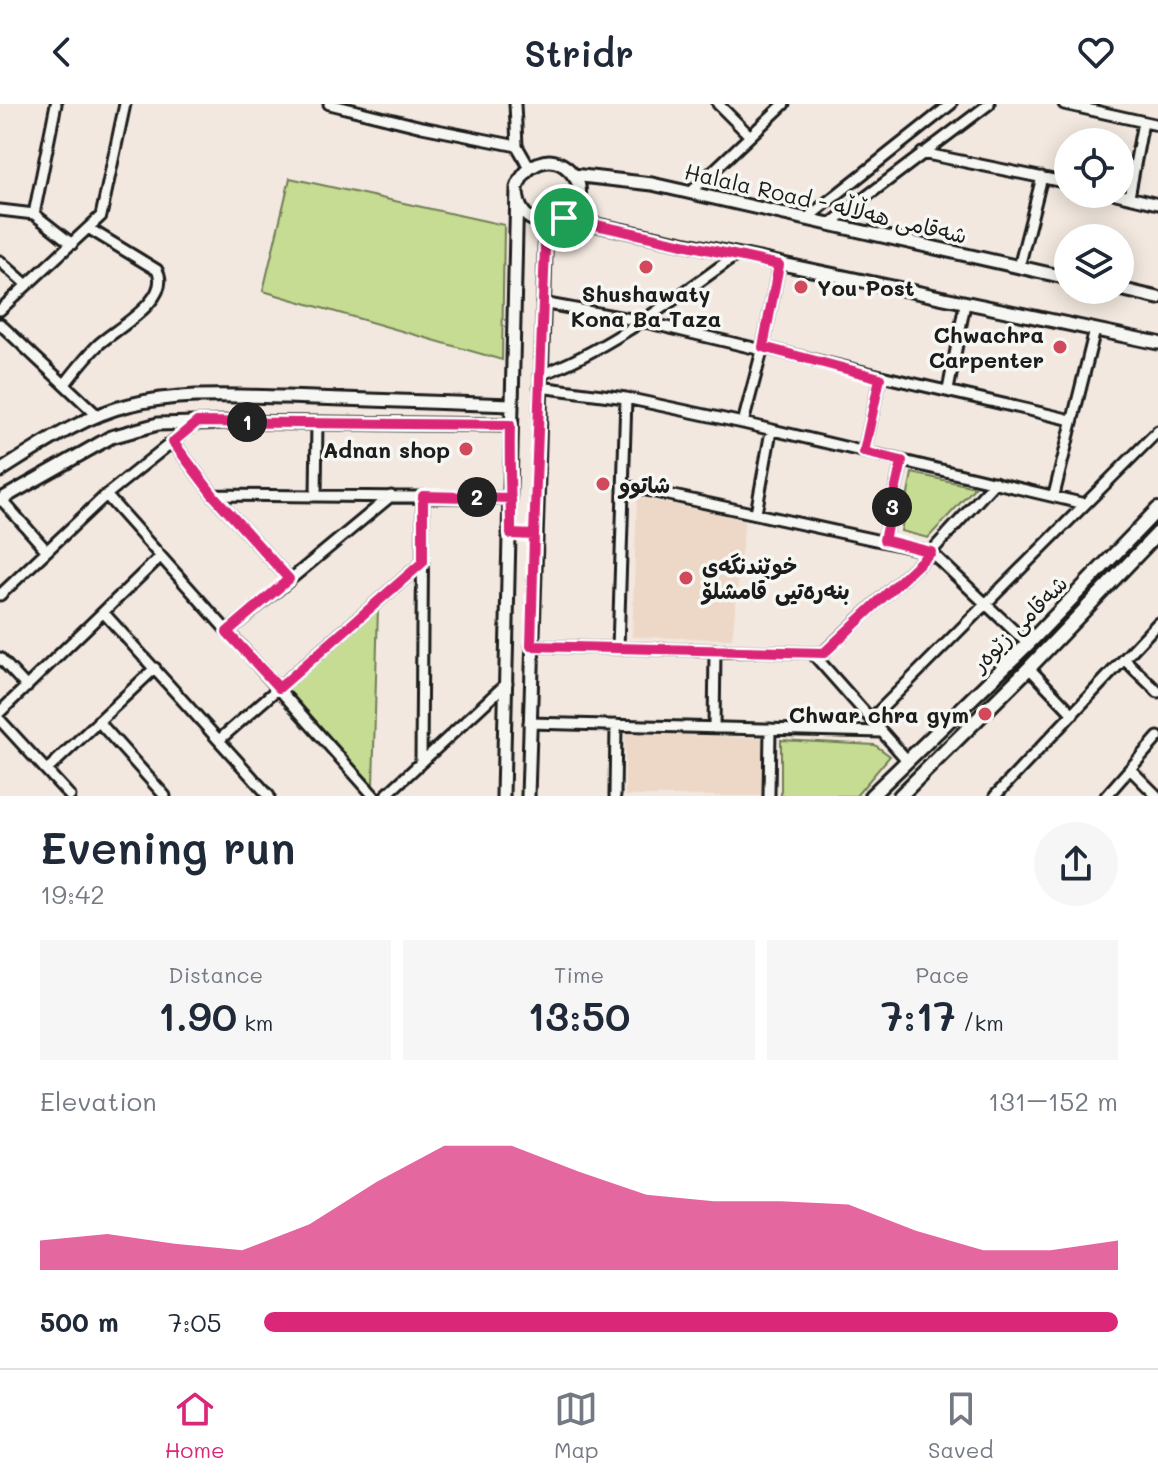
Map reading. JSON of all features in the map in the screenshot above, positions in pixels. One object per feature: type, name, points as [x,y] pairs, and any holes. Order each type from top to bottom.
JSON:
[{"type":"main road","name":"شەقامی زێوەر","points":[[871,796],[1028,644],[1158,509]]},
{"type":"main road","name":"شەقامی زێوەر","points":[[900,796],[1029,668],[1158,533]]},
{"type":"street","points":[[34,214],[56,104]]},
{"type":"street","points":[[0,310],[101,216],[125,104]]},
{"type":"street","points":[[329,104],[517,146]]},
{"type":"street","points":[[515,104],[517,146],[529,167]]},
{"type":"street","points":[[718,104],[749,135]]},
{"type":"street","points":[[690,193],[784,104]]},
{"type":"street","points":[[806,219],[951,104]]},
{"type":"street","points":[[830,224],[989,104]]},
{"type":"street","points":[[1064,104],[1158,125]]},
{"type":"street","points":[[1134,170],[1143,122]]},
{"type":"street","points":[[922,153],[1054,180]]},
{"type":"street","points":[[501,794],[511,534],[510,425],[517,188],[529,167],[553,162],[573,175],[577,182],[578,198],[564,218]]},
{"type":"street","name":"Halala Road - شەقامی هەڵاڵە","points":[[573,175],[632,180],[1054,275]]},
{"type":"street","points":[[1019,267],[1042,177]]},
{"type":"street","points":[[517,188],[523,211],[535,220],[546,222],[564,218],[1158,343]]},
{"type":"street","points":[[1134,198],[1158,204]]},
{"type":"street","points":[[0,210],[34,214],[72,244]]},
{"type":"street","points":[[528,796],[546,222]]},
{"type":"street","points":[[65,384],[96,347],[143,309],[160,284],[157,270],[88,228]]},
{"type":"street","points":[[540,381],[641,321],[738,254]]},
{"type":"street","points":[[0,261],[27,285]]},
{"type":"street","points":[[743,423],[779,265]]},
{"type":"street","points":[[1134,292],[1158,298]]},
{"type":"street","points":[[542,303],[641,321],[1071,420]]},
{"type":"street","points":[[948,390],[965,304]]},
{"type":"street","points":[[0,324],[98,416]]},
{"type":"street","points":[[1054,495],[1095,330]]},
{"type":"street","points":[[864,452],[880,378]]},
{"type":"street","points":[[540,381],[743,423],[1085,504]]},
{"type":"street","points":[[0,471],[43,444],[98,416],[127,405],[192,395],[511,405]]},
{"type":"street","points":[[618,648],[626,398]]},
{"type":"street","points":[[0,595],[106,495],[197,422]]},
{"type":"street","points":[[316,496],[317,423]]},
{"type":"street","points":[[47,551],[0,499],[111,437],[158,424],[510,425]]},
{"type":"street","points":[[756,513],[771,431]]},
{"type":"street","points":[[871,719],[1158,431]]},
{"type":"street","points":[[173,442],[213,495],[289,579]]},
{"type":"street","points":[[884,540],[902,461]]},
{"type":"street","points":[[531,646],[818,655],[931,552],[995,482]]},
{"type":"street","points":[[623,485],[931,552],[1028,644]]},
{"type":"street","points":[[106,495],[374,796]]},
{"type":"street","points":[[213,495],[511,498]]},
{"type":"street","points":[[227,632],[391,496]]},
{"type":"street","points":[[421,762],[423,496]]},
{"type":"street","points":[[511,534],[534,535]]},
{"type":"street","points":[[0,712],[160,557]]},
{"type":"street","points":[[219,740],[423,562]]},
{"type":"street","points":[[103,612],[269,796]]},
{"type":"street","points":[[1000,794],[1158,623]]},
{"type":"street","points":[[714,728],[715,650]]},
{"type":"street","points":[[818,655],[907,760]]},
{"type":"street","points":[[0,658],[27,687]]},
{"type":"street","points":[[1124,659],[1158,692]]},
{"type":"street","points":[[47,770],[155,668]]},
{"type":"street","points":[[1029,668],[1073,714]]},
{"type":"street","points":[[385,796],[507,683]]},
{"type":"street","points":[[0,720],[70,796]]},
{"type":"street","points":[[98,721],[165,796]]},
{"type":"street","points":[[529,723],[882,732]]},
{"type":"street","points":[[615,796],[616,725]]},
{"type":"street","points":[[769,796],[770,729]]},
{"type":"street","points":[[1106,796],[1158,737]]},
{"type":"street","points":[[1130,769],[1157,796]]},
{"type":"shaded area","name":"خوێندنگەی بنەرەتیی قامشلۆ","points":[[637,497],[745,519],[732,639],[632,637]]},
{"type":"shaded area","points":[[625,733],[764,738],[762,796],[625,796]]},
{"type":"green space","points":[[290,178],[504,225],[502,360],[263,291]]},
{"type":"green space","points":[[912,473],[975,487],[928,538],[901,531]]},
{"type":"green space","points":[[378,607],[373,785],[287,689]]},
{"type":"green space","points":[[781,740],[875,745],[890,756],[856,796],[781,796]]},
{"type":"place","name":"Shushawaty Kona Ba Taza","points":[[646,267]]},
{"type":"place","name":"You Post","points":[[801,287]]},
{"type":"place","name":"Chwachra Carpenter","points":[[1060,347]]},
{"type":"place","name":"Adnan shop","points":[[466,449]]},
{"type":"place","name":"شاتوو","points":[[603,484]]},
{"type":"place","name":"خوێندنگەی بنەرەتیی قامشلۆ","points":[[686,578]]},
{"type":"place","name":"Chwar chra gym","points":[[985,714]]},
{"type":"route","points":[[564,218],[546,222],[534,535],[511,534],[511,498],[509,450],[510,425],[197,422],[173,442],[213,495],[289,579],[227,632],[279,688],[423,562],[423,496],[511,498],[511,534],[534,535],[531,646],[824,653],[931,552],[884,540],[902,461],[864,452],[880,378],[763,347],[779,265],[564,218]]}]
